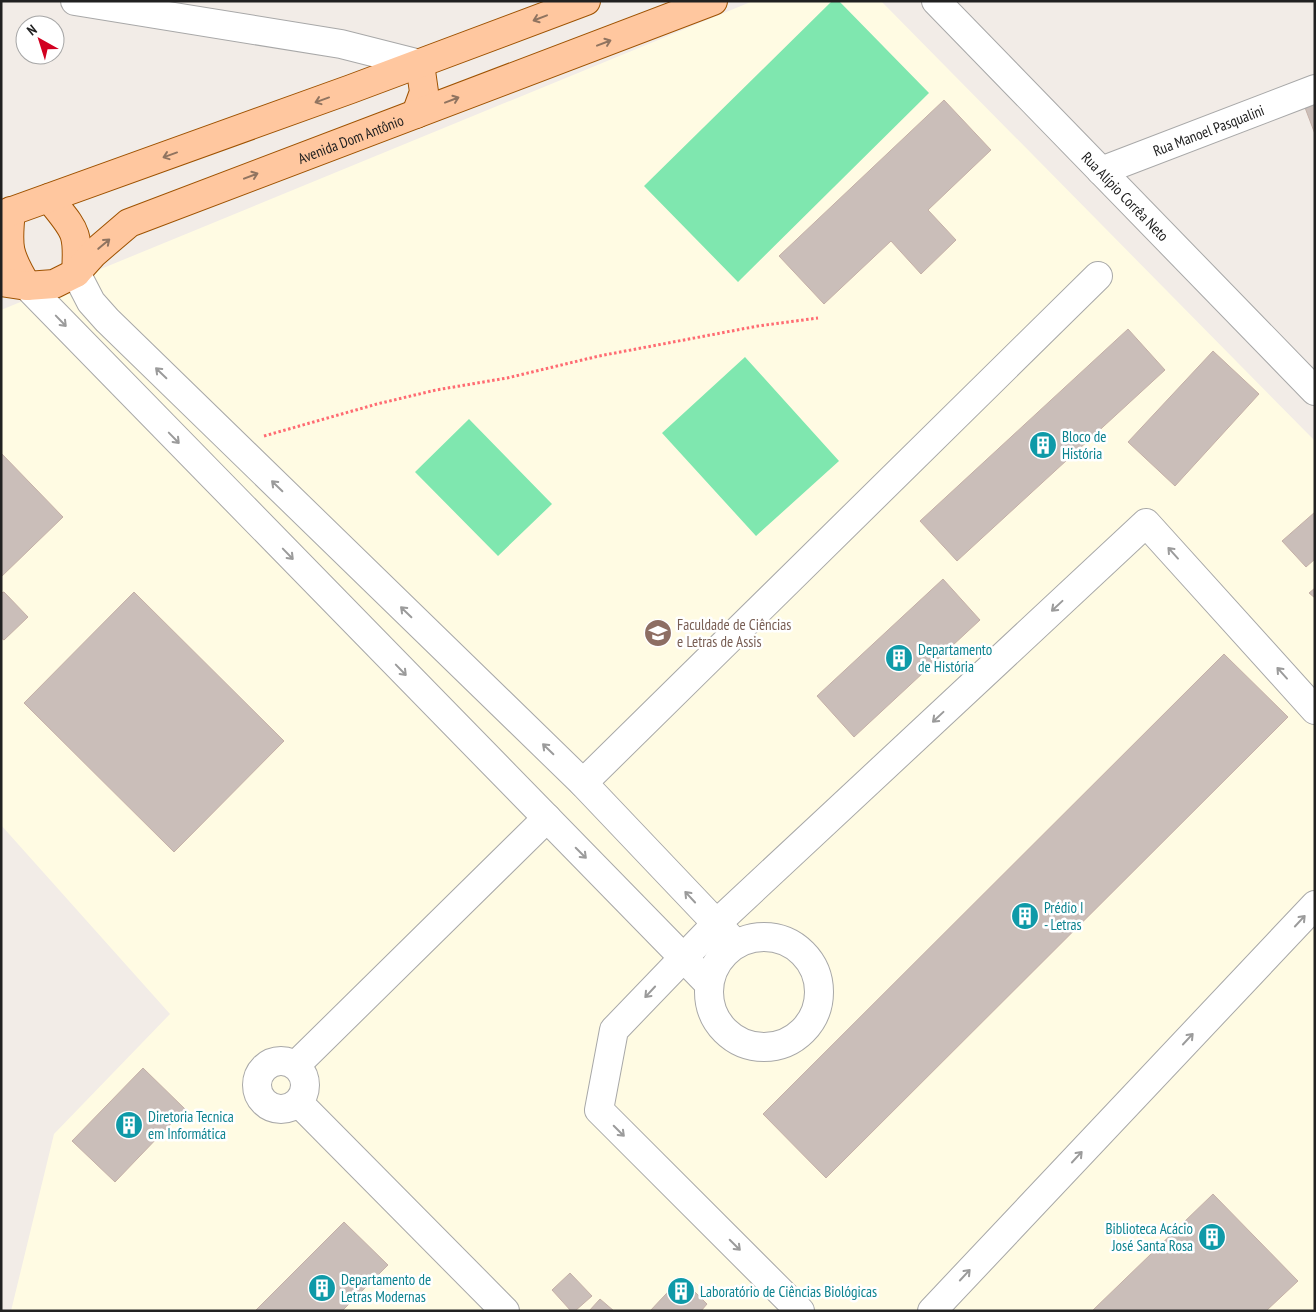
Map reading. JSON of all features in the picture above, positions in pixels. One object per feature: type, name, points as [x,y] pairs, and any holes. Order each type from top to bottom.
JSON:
[{"type":"main road","points":[[14,284],[6,213],[420,64],[586,1]]},
{"type":"main road","name":"Avenida Dom Antônio","points":[[14,284],[54,284],[76,273],[94,253],[129,223],[713,1]]},
{"type":"main road","points":[[416,114],[424,92],[420,64]]},
{"type":"main road","points":[[49,198],[73,229],[78,244],[76,273]]},
{"type":"street","points":[[75,1],[341,44],[420,64]]},
{"type":"street","name":"Rua Alípio Corrêa Neto","points":[[936,1],[1315,391]]},
{"type":"street","points":[[341,44],[358,53],[364,62],[365,70],[362,78],[351,89]]},
{"type":"street","name":"Rua Manoel Pasqualini","points":[[1101,172],[1315,89]]},
{"type":"street","points":[[76,273],[91,302],[107,320],[583,783],[736,944]]},
{"type":"street","points":[[583,783],[1098,276]]},
{"type":"street","points":[[14,284],[335,602],[709,984]]},
{"type":"street","points":[[800,1311],[599,1110],[614,1030],[716,924],[1146,523],[1315,710]]},
{"type":"street","points":[[335,602],[365,572]]},
{"type":"street","points":[[296,1065],[547,818]]},
{"type":"street","points":[[932,1311],[1315,905]]},
{"type":"street","points":[[768,936],[784,940],[798,948],[810,960],[819,983],[817,1008],[810,1023],[799,1035],[784,1044],[768,1048],[752,1047],[736,1040],[723,1030],[714,1016],[709,1000],[709,984],[714,968],[723,954],[736,944],[751,938],[768,936]]},
{"type":"street","points":[[257,1058],[280,1060],[296,1065],[307,1083],[299,1103],[283,1110],[259,1113],[256,1087],[257,1058]]},
{"type":"street","points":[[299,1103],[506,1311]]},
{"type":"path","points":[[233,444],[292,430],[377,404],[436,390],[507,378],[599,356],[758,326],[818,318]]},
{"type":"shaded area","name":"Faculdade de Ciências e Letras de Assis","points":[[753,1],[881,1],[1315,441],[1315,1311],[11,1311],[54,1134],[170,1014],[1,825],[1,310]]},
{"type":"green space","points":[[832,1],[839,1],[929,93],[738,282],[644,186]]},
{"type":"green space","points":[[745,357],[839,461],[756,536],[662,433]]},
{"type":"green space","points":[[469,419],[552,504],[498,556],[415,472]]},
{"type":"building","points":[[944,100],[991,150],[928,210],[956,240],[921,274],[891,241],[824,304],[779,256]]},
{"type":"building","points":[[1315,101],[1315,134],[1304,105]]},
{"type":"building","name":"Bloco de História","points":[[1128,329],[1165,370],[957,561],[920,521]]},
{"type":"building","points":[[1213,351],[1259,394],[1175,486],[1128,442]]},
{"type":"building","points":[[1,453],[63,517],[1,577]]},
{"type":"building","points":[[1315,512],[1315,559],[1306,567],[1282,541]]},
{"type":"building","name":"Departamento de História","points":[[943,579],[980,620],[854,737],[817,696]]},
{"type":"building","points":[[1315,588],[1315,598],[1309,593]]},
{"type":"building","points":[[4,592],[28,617],[4,640],[1,638],[1,593]]},
{"type":"building","points":[[134,592],[284,741],[174,852],[24,703]]},
{"type":"building","name":"Prédio I - Letras","points":[[1224,654],[1288,717],[826,1178],[763,1114]]},
{"type":"building","name":"Diretoria Tecnica em Informática","points":[[143,1068],[185,1109],[115,1182],[72,1141]]},
{"type":"building","name":"Biblioteca Acácio José Santa Rosa","points":[[1213,1194],[1298,1281],[1266,1311],[1092,1311]]},
{"type":"building","name":"Departamento de Letras Modernas","points":[[344,1222],[388,1265],[342,1311],[255,1311]]},
{"type":"building","points":[[570,1273],[592,1296],[575,1311],[571,1311],[552,1290]]},
{"type":"building","name":"Laboratório de Ciências Biológicas","points":[[681,1278],[707,1304],[701,1311],[650,1311]]},
{"type":"building","points":[[600,1299],[614,1311],[589,1311]]},
{"type":"place","name":"Bloco de História","points":[[1043,445]]},
{"type":"place","name":"Faculdade de Ciências e Letras de Assis","points":[[658,633]]},
{"type":"place","name":"Departamento de História","points":[[899,658]]},
{"type":"place","name":"Prédio I - Letras","points":[[1025,916]]},
{"type":"place","name":"Diretoria Tecnica em Informática","points":[[129,1125]]},
{"type":"place","name":"Biblioteca Acácio José Santa Rosa","points":[[1212,1237]]},
{"type":"place","name":"Departamento de Letras Modernas","points":[[322,1288]]},
{"type":"place","name":"Laboratório de Ciências Biológicas","points":[[681,1291]]}]
